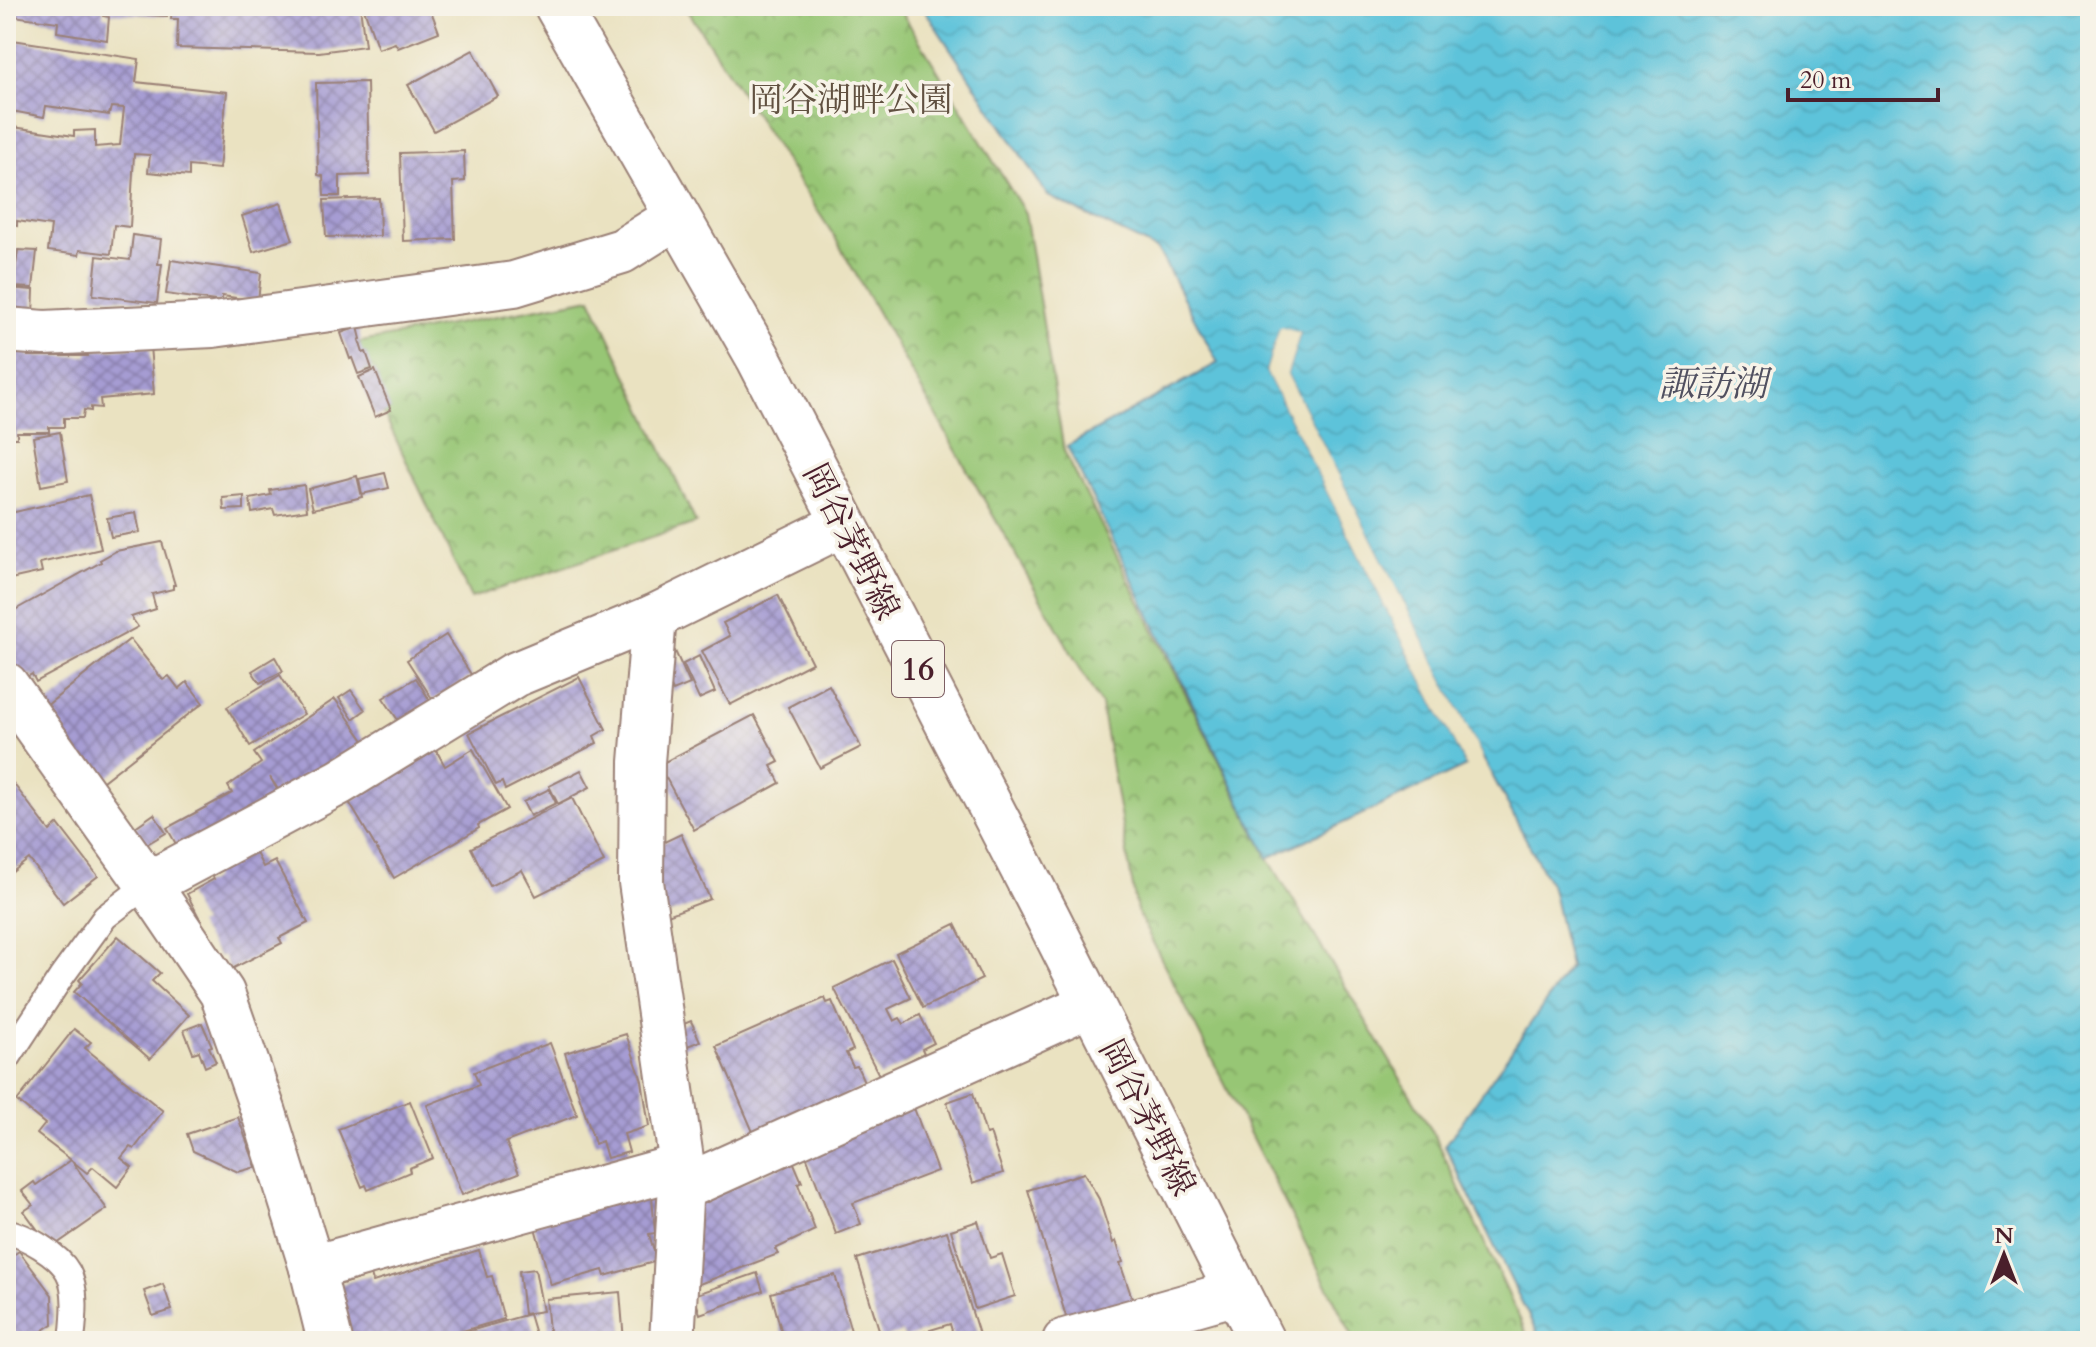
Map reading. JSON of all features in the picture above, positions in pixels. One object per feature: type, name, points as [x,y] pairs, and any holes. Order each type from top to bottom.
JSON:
[{"type":"street","name":"岡谷茅野線","points":[[557,6],[758,357],[1262,1341]]},
{"type":"street","points":[[6,330],[44,333],[213,325],[514,284],[622,251],[676,217]]},
{"type":"street","points":[[148,884],[340,782],[514,675],[654,617],[843,524]]},
{"type":"street","points":[[654,617],[642,762],[641,882],[681,1177],[672,1341]]},
{"type":"street","points":[[6,685],[222,993],[264,1113],[312,1268],[330,1341]]},
{"type":"street","points":[[312,1268],[681,1177],[1091,1004]]},
{"type":"street","points":[[1065,1341],[1237,1292]]},
{"type":"lane","points":[[6,1061],[105,917],[148,884]]},
{"type":"lane","points":[[6,1231],[48,1250],[68,1273],[76,1306],[72,1341]]},
{"type":"green space","name":"岡谷湖畔公園","points":[[685,6],[898,6],[1025,213],[1064,451],[1268,858],[1435,1136],[1530,1341],[1355,1341],[1137,911],[1101,705],[834,236]]},
{"type":"green space","points":[[591,298],[696,523],[471,598],[351,344]]},
{"type":"water","name":"諏訪湖","points":[[922,6],[2090,6],[2090,1341],[1541,1341],[1445,1146],[1570,967],[1552,888],[1287,374],[1300,333],[1280,328],[1266,371],[1466,766],[1268,858],[1067,446],[1218,363],[1158,250],[1048,196]]},
{"type":"pier","points":[[1280,327],[1300,333],[1287,374],[1483,758],[1480,760],[1283,375],[1295,336],[1282,332],[1270,371],[1470,765],[1466,766],[1266,371]]},
{"type":"building","points":[[6,6],[104,6],[103,16],[109,17],[107,40],[57,32],[58,22],[6,15]]},
{"type":"building","points":[[108,6],[167,6],[167,16],[107,13]]},
{"type":"building","points":[[172,6],[360,6],[365,46],[319,52],[177,48],[178,19],[171,19]]},
{"type":"building","points":[[363,6],[429,6],[439,32],[398,48],[395,43],[378,49]]},
{"type":"building","points":[[6,39],[139,59],[136,82],[227,92],[219,169],[189,166],[189,176],[148,172],[150,155],[134,154],[130,227],[114,225],[111,254],[80,250],[79,255],[48,251],[51,226],[17,221],[17,226],[6,224],[6,126],[74,136],[74,131],[95,130],[95,147],[120,145],[124,108],[111,107],[109,115],[46,106],[44,117],[6,110]]},
{"type":"building","points":[[473,50],[498,96],[434,131],[408,85]]},
{"type":"building","points":[[367,82],[369,175],[340,176],[340,196],[324,196],[323,176],[318,175],[316,83]]},
{"type":"building","points":[[464,151],[465,181],[453,182],[455,239],[403,241],[400,153]]},
{"type":"building","points":[[379,198],[380,236],[326,237],[324,200]]},
{"type":"building","points":[[281,203],[293,240],[253,252],[242,216]]},
{"type":"building","points":[[133,235],[161,239],[158,264],[162,264],[157,303],[93,295],[97,256],[130,260]]},
{"type":"building","points":[[18,250],[37,251],[33,288],[13,287]]},
{"type":"building","points":[[171,260],[261,273],[258,301],[222,296],[222,302],[166,294]]},
{"type":"building","points":[[6,288],[34,290],[33,316],[6,314]]},
{"type":"building","points":[[358,327],[363,353],[366,352],[372,369],[358,374],[341,333]]},
{"type":"building","points":[[150,346],[154,394],[100,399],[101,408],[84,410],[83,418],[64,418],[64,427],[49,427],[49,432],[17,432],[17,438],[6,438],[6,348],[28,349],[28,356],[88,356],[88,351]]},
{"type":"building","points":[[375,370],[391,410],[375,417],[359,377]]},
{"type":"building","points":[[60,432],[68,481],[41,486],[33,437]]},
{"type":"building","points":[[385,473],[389,488],[362,494],[359,479]]},
{"type":"building","points":[[357,476],[362,497],[313,509],[308,489]]},
{"type":"building","points":[[304,485],[307,510],[275,515],[273,509],[252,513],[250,499],[271,495],[270,490]]},
{"type":"building","points":[[89,495],[101,549],[40,563],[42,572],[6,580],[6,514]]},
{"type":"building","points":[[244,496],[244,509],[224,510],[223,498]]},
{"type":"building","points":[[136,513],[140,532],[111,537],[107,518]]},
{"type":"building","points":[[162,542],[175,585],[173,589],[152,594],[156,609],[131,617],[138,627],[36,682],[32,674],[21,680],[11,661],[8,663],[6,659],[6,615],[116,551]]},
{"type":"building","points":[[778,595],[812,663],[730,705],[702,651],[730,636],[723,623]]},
{"type":"building","points":[[446,635],[472,676],[433,700],[407,660]]},
{"type":"building","points":[[130,639],[163,680],[169,676],[179,689],[187,682],[203,703],[94,788],[36,714]]},
{"type":"building","points":[[675,651],[690,684],[673,691],[659,658]]},
{"type":"building","points":[[699,656],[715,692],[699,699],[683,664]]},
{"type":"building","points":[[275,657],[283,671],[260,683],[252,671]]},
{"type":"building","points":[[280,675],[304,714],[250,746],[227,707]]},
{"type":"building","points":[[579,677],[606,729],[594,736],[597,743],[505,790],[502,782],[496,785],[469,733]]},
{"type":"building","points":[[416,678],[432,704],[400,723],[383,698]]},
{"type":"building","points":[[829,685],[861,747],[820,768],[788,707]]},
{"type":"building","points":[[351,690],[365,710],[353,719],[339,698]]},
{"type":"building","points":[[335,699],[365,742],[281,794],[270,777],[281,796],[181,853],[167,828],[232,793],[228,786],[261,763],[254,753]]},
{"type":"building","points":[[754,715],[779,762],[771,766],[780,783],[694,830],[659,765]]},
{"type":"building","points":[[473,749],[507,809],[394,878],[349,802],[436,750],[445,766]]},
{"type":"building","points":[[581,770],[590,787],[558,804],[549,786]]},
{"type":"building","points":[[6,774],[50,831],[58,824],[98,876],[63,903],[29,859],[6,877]]},
{"type":"building","points":[[549,789],[556,803],[530,816],[523,802]]},
{"type":"building","points":[[572,798],[604,862],[536,896],[522,870],[490,886],[471,848]]},
{"type":"building","points":[[154,814],[166,833],[142,847],[131,830]]},
{"type":"building","points":[[681,834],[710,899],[660,918],[645,851]]},
{"type":"building","points":[[255,851],[263,867],[275,861],[308,923],[279,938],[282,943],[230,970],[223,955],[219,957],[197,925],[202,923],[187,894],[214,879],[211,872]]},
{"type":"building","points":[[955,924],[982,979],[923,1008],[896,953]]},
{"type":"building","points":[[118,936],[160,973],[152,981],[189,1015],[150,1059],[74,992],[82,983],[79,980]]},
{"type":"building","points":[[892,959],[911,998],[888,1009],[894,1021],[900,1018],[904,1024],[920,1015],[934,1043],[922,1049],[924,1053],[880,1077],[834,988]]},
{"type":"building","points":[[825,998],[827,1003],[832,1001],[853,1050],[846,1053],[853,1067],[857,1066],[866,1086],[756,1139],[716,1046]]},
{"type":"building","points":[[691,1021],[700,1041],[678,1050],[669,1030]]},
{"type":"building","points":[[202,1023],[216,1062],[205,1067],[199,1051],[193,1053],[184,1030]]},
{"type":"building","points":[[74,1029],[91,1042],[85,1048],[163,1111],[134,1149],[130,1147],[121,1158],[132,1167],[117,1187],[93,1167],[87,1173],[37,1134],[45,1124],[17,1101]]},
{"type":"building","points":[[626,1034],[642,1081],[649,1126],[624,1134],[629,1152],[607,1158],[602,1141],[595,1144],[565,1053]]},
{"type":"building","points":[[550,1043],[577,1115],[506,1142],[519,1173],[462,1195],[427,1105],[479,1085],[474,1072]]},
{"type":"building","points":[[973,1093],[1003,1173],[973,1183],[947,1102]]},
{"type":"building","points":[[410,1101],[433,1158],[409,1168],[410,1172],[368,1190],[366,1185],[362,1187],[338,1129]]},
{"type":"building","points":[[914,1108],[937,1171],[853,1203],[861,1224],[836,1234],[804,1150]]},
{"type":"building","points":[[238,1117],[256,1167],[238,1172],[193,1151],[187,1134]]},
{"type":"building","points":[[71,1160],[107,1209],[51,1248],[24,1211],[33,1205],[22,1191],[34,1182],[36,1185]]},
{"type":"building","points":[[793,1161],[815,1230],[775,1249],[778,1254],[694,1286],[688,1206]]},
{"type":"building","points":[[1084,1173],[1099,1199],[1113,1243],[1116,1241],[1133,1301],[1067,1320],[1028,1190]]},
{"type":"building","points":[[639,1194],[641,1201],[652,1197],[655,1233],[649,1234],[657,1261],[605,1276],[603,1270],[551,1285],[534,1224]]},
{"type":"building","points":[[978,1221],[990,1258],[1002,1254],[1015,1296],[975,1309],[951,1230]]},
{"type":"building","points":[[947,1231],[981,1341],[955,1341],[950,1324],[904,1338],[902,1332],[882,1339],[857,1259]]},
{"type":"building","points":[[479,1250],[487,1277],[492,1276],[504,1319],[436,1341],[346,1341],[332,1287],[371,1275],[373,1282]]},
{"type":"building","points":[[19,1251],[52,1295],[53,1324],[27,1341],[6,1341],[6,1260]]},
{"type":"building","points":[[535,1269],[543,1311],[524,1314],[519,1271]]},
{"type":"building","points":[[757,1273],[763,1291],[700,1314],[694,1295]]},
{"type":"building","points":[[835,1275],[851,1331],[824,1341],[784,1341],[771,1293]]},
{"type":"building","points":[[163,1284],[172,1310],[153,1316],[144,1291]]},
{"type":"building","points":[[620,1292],[624,1341],[550,1341],[546,1299]]},
{"type":"building","points":[[529,1314],[537,1341],[464,1341],[459,1334]]}]
